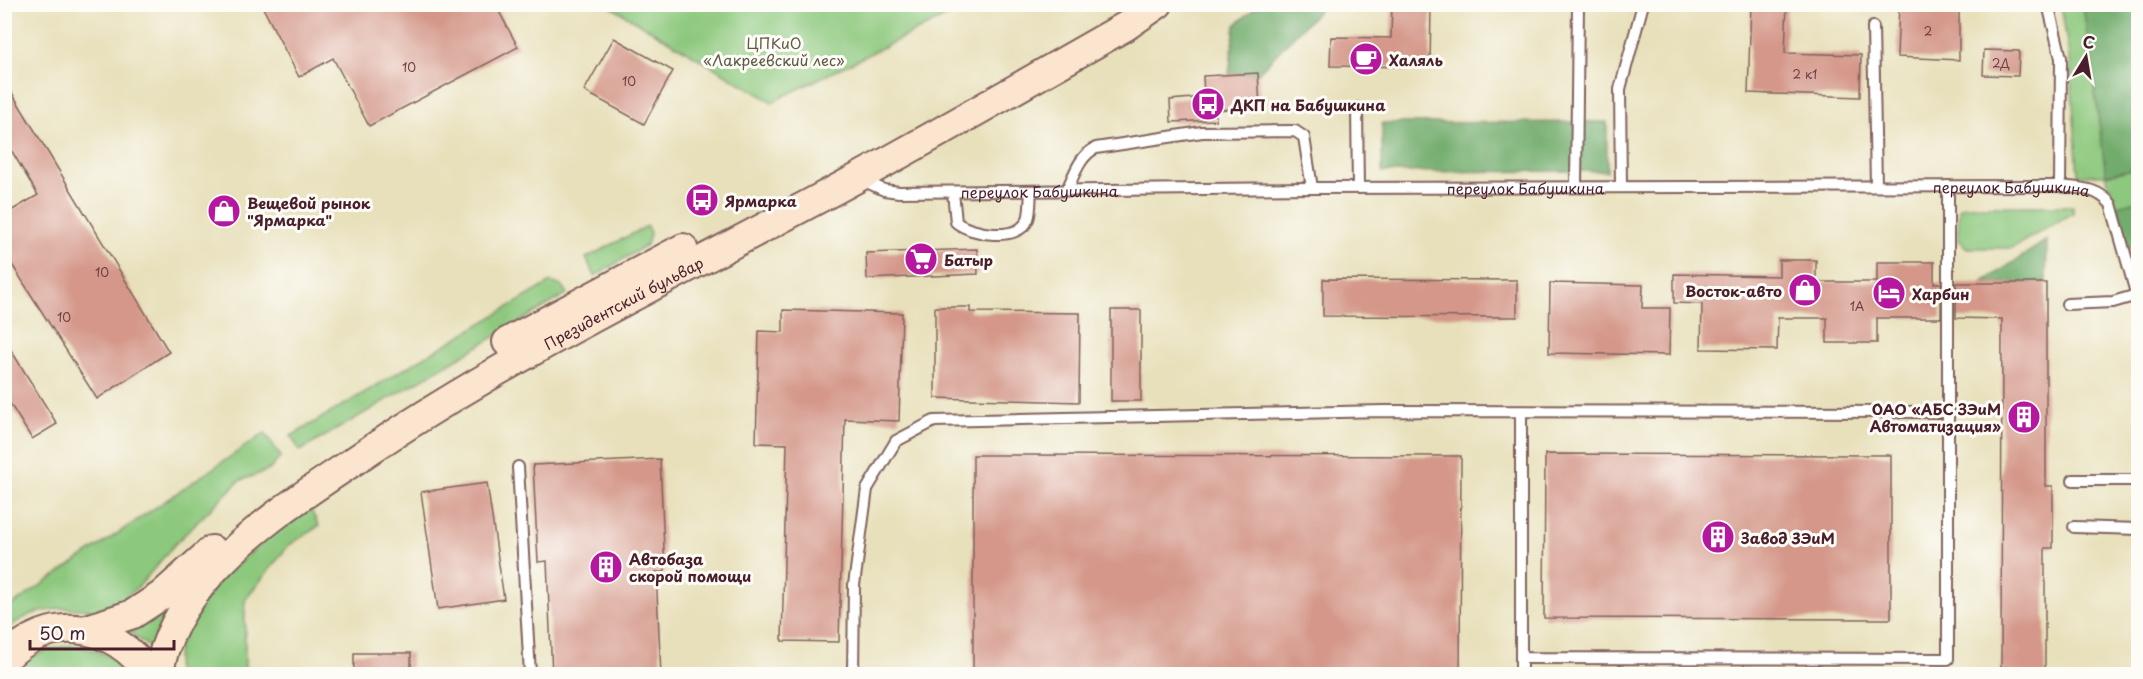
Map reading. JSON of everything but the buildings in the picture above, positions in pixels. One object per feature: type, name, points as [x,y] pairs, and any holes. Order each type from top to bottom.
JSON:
[{"type":"main road","name":"Президентский бульвар","points":[[159,675],[166,646],[175,624],[203,583],[215,569],[268,521],[309,492],[406,426],[520,357],[850,171],[939,112],[1123,4]]},
{"type":"main road","name":"Президентский бульвар","points":[[84,630],[133,614],[162,595],[258,510],[342,445],[401,406],[545,322],[850,171],[1126,26],[1158,4]]},
{"type":"main road","points":[[4,660],[30,639],[46,633],[84,630],[105,636],[123,646],[139,659],[149,675]]},
{"type":"lane","points":[[1576,187],[1578,4]]},
{"type":"lane","points":[[1621,187],[1620,89],[1642,4]]},
{"type":"lane","points":[[2048,4],[2061,58],[2060,186]]},
{"type":"lane","points":[[1873,27],[1876,186]]},
{"type":"lane","points":[[1357,108],[1358,188]]},
{"type":"lane","points":[[1067,190],[1080,162],[1089,151],[1096,148],[1202,132],[1295,130],[1304,137],[1312,188]]},
{"type":"lane","name":"переулок Бабушкина","points":[[850,171],[870,185],[898,192],[1312,188],[2060,186],[2102,194],[2111,204],[2138,298]]},
{"type":"lane","points":[[1521,658],[1948,658],[1948,186]]},
{"type":"lane","points":[[953,192],[956,222],[964,229],[979,233],[1006,234],[1020,230],[1028,219],[1031,190]]},
{"type":"lane","points":[[2067,304],[2113,302],[2138,298]]},
{"type":"lane","points":[[853,675],[854,585],[867,489],[896,441],[934,421],[1383,411],[1948,412]]},
{"type":"lane","points":[[1521,412],[1521,675]]},
{"type":"lane","points":[[518,467],[530,675]]},
{"type":"lane","points":[[2073,480],[2139,480]]},
{"type":"lane","points":[[2074,527],[2139,529]]},
{"type":"green space","points":[[1260,4],[1324,5],[1258,73],[1229,74],[1235,25]]},
{"type":"green space","name":"ЦПКиО «Лакреевский лес»","points":[[608,5],[969,5],[772,102]]},
{"type":"green space","points":[[2061,5],[2138,5],[2138,276],[2106,175],[2078,175],[2070,62]]},
{"type":"green space","points":[[2083,5],[2138,5],[2138,168],[2106,175]]},
{"type":"green space","points":[[1607,122],[1607,171],[1382,172],[1382,123]]},
{"type":"green space","points":[[2138,201],[2138,276],[2117,206]]},
{"type":"green space","points":[[1963,206],[2073,206],[2073,213],[2012,248],[1967,248],[1958,239],[1959,209]]},
{"type":"green space","points":[[647,226],[650,233],[647,245],[595,276],[586,258]]},
{"type":"green space","points":[[2047,240],[2046,283],[1982,283]]},
{"type":"green space","points":[[551,282],[562,286],[567,294],[300,451],[291,436]]},
{"type":"green space","points":[[265,433],[281,457],[269,470],[239,481],[174,545],[141,584],[117,606],[95,610],[61,608],[31,614],[13,624],[5,633],[5,610]]},
{"type":"green space","points":[[308,504],[319,526],[289,545],[245,600],[245,674],[177,674],[178,647],[202,594]]},
{"type":"green space","points":[[166,608],[151,649],[130,632]]},
{"type":"green space","points":[[73,645],[104,654],[118,662],[130,674],[14,674],[19,667],[33,657],[48,650]]},
{"type":"place","name":"Халяль","points":[[1366,59]]},
{"type":"place","name":"ДКП на Бабушкина","points":[[1208,104]]},
{"type":"place","name":"Ярмарка","points":[[702,200]]},
{"type":"place","name":"Вещевой рынок \"Ярмарка\"","points":[[224,211]]},
{"type":"place","name":"Батыр","points":[[921,259]]},
{"type":"place","name":"Восток-авто","points":[[1805,290]]},
{"type":"place","name":"Харбин","points":[[1889,293]]},
{"type":"place","name":"ОАО «АБС ЗЭиМ Автоматизация»","points":[[2024,417]]},
{"type":"place","name":"Завод ЗЭиМ","points":[[1718,537]]},
{"type":"place","name":"Автобаза скорой помощи","points":[[606,567]]}]
